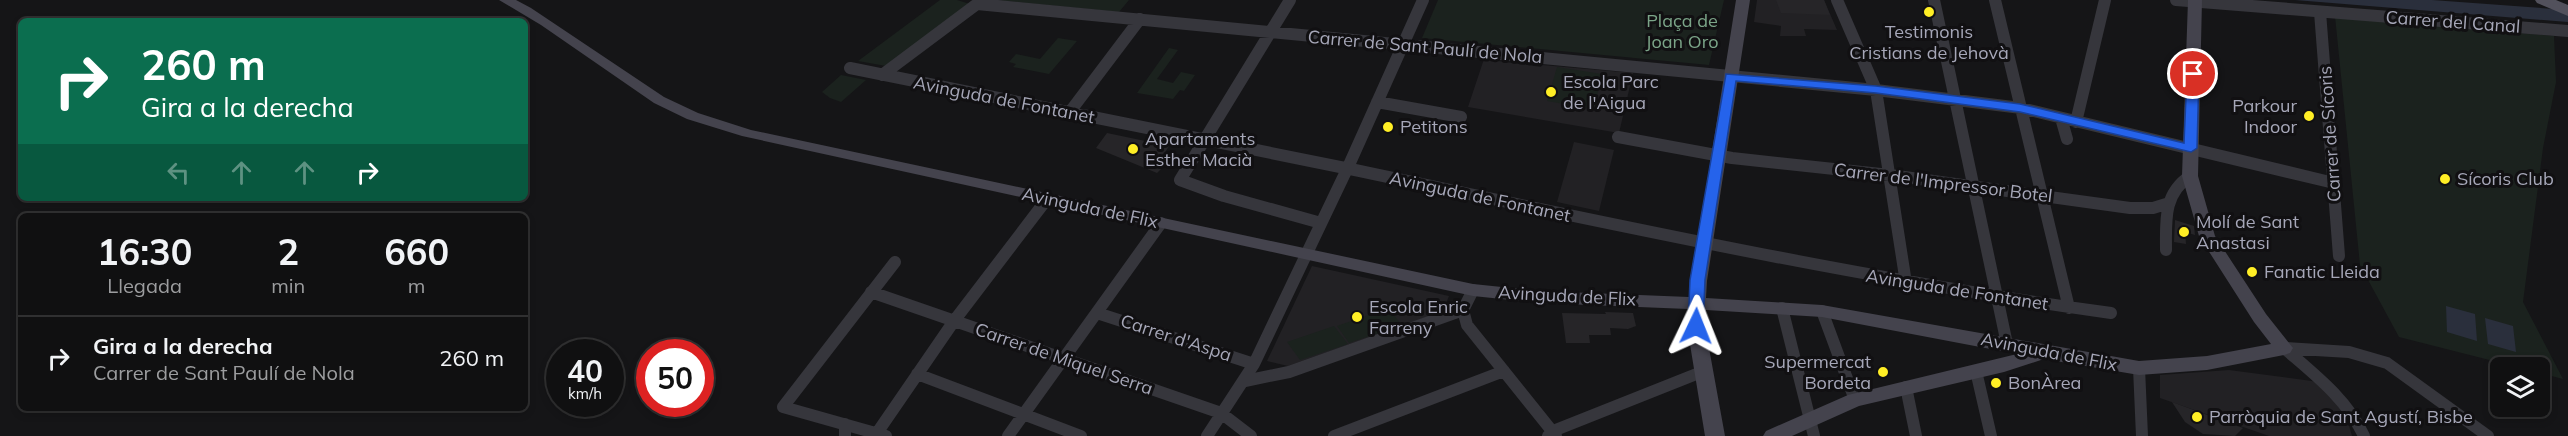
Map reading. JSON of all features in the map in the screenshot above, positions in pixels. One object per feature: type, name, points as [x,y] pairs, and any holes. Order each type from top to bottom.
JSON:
[{"type":"main road","name":"Avinguda de Flix","points":[[506,0],[551,27],[640,89],[678,110],[746,132],[1473,290],[1540,297],[1822,311],[2139,368],[2225,361],[2284,348]]},
{"type":"main road","points":[[1715,436],[1696,326],[1698,280],[1743,0]]},
{"type":"main road","points":[[2543,0],[2563,5]]},
{"type":"main road","points":[[2195,1],[2190,176],[2207,236],[2266,325],[2284,348]]},
{"type":"main road","points":[[2257,353],[2265,345],[2268,335],[2266,325]]},
{"type":"main road","points":[[1773,436],[1812,429],[1855,400],[2044,352]]},
{"type":"street","points":[[1290,0],[1180,180],[1224,196],[1321,223]]},
{"type":"street","points":[[1207,436],[1254,364],[1347,168],[1423,0]]},
{"type":"street","points":[[1837,0],[1876,90],[1906,283]]},
{"type":"street","points":[[1934,0],[2007,344]]},
{"type":"street","points":[[1995,0],[2068,308]]},
{"type":"street","points":[[2076,122],[2105,0]]},
{"type":"street","name":"Carrer del Canal","points":[[2176,0],[2568,31]]},
{"type":"street","name":"Carrer de Sant Paulí de Nola","points":[[882,75],[977,4],[1876,90],[2020,108],[2334,183]]},
{"type":"street","name":"Carrer de Sícoris","points":[[2320,12],[2338,256]]},
{"type":"street","points":[[1069,113],[1140,19]]},
{"type":"street","name":"Avinguda de Fontanet","points":[[850,68],[1347,168],[1704,244],[1906,283],[2112,313]]},
{"type":"street","points":[[1377,102],[1461,117]]},
{"type":"street","points":[[2061,118],[2067,139]]},
{"type":"street","name":"Carrer de l'Impressor Botel","points":[[1618,137],[1718,155],[2138,208],[2166,204]]},
{"type":"street","points":[[2166,250],[2166,204],[2176,185],[2190,176]]},
{"type":"street","points":[[895,262],[783,406],[845,430],[882,434],[917,374],[954,321],[1047,199]]},
{"type":"street","points":[[1008,436],[1161,223]]},
{"type":"street","points":[[1473,290],[1463,310],[1467,325],[1552,435],[1558,429],[1704,371]]},
{"type":"street","name":"Carrer de Miquel Serra","points":[[872,292],[1221,413],[1251,436]]},
{"type":"street","points":[[1782,308],[1812,429]]},
{"type":"street","points":[[1245,381],[1289,372],[1463,310]]},
{"type":"street","points":[[1822,311],[1855,400]]},
{"type":"street","name":"Carrer d'Aspa","points":[[1097,313],[1254,364]]},
{"type":"street","points":[[2284,348],[2350,412],[2360,424],[2364,436]]},
{"type":"street","points":[[2284,348],[2349,352],[2387,363],[2488,436]]},
{"type":"street","points":[[2139,368],[2142,436]]},
{"type":"street","points":[[1335,436],[1504,371]]},
{"type":"street","points":[[1976,371],[1991,436]]},
{"type":"street","points":[[917,374],[1023,416],[1081,436]]},
{"type":"street","points":[[1906,387],[1916,436]]},
{"type":"shaded area","points":[[1757,0],[1824,0],[1837,30],[1804,29],[1806,36],[1780,36],[1781,26],[1754,22]]},
{"type":"shaded area","name":"Escola Parc de l'Aigua","points":[[1484,59],[1541,67],[1542,65],[1633,73],[1619,133],[1468,107]]},
{"type":"shaded area","points":[[1574,142],[1614,150],[1599,211],[1557,202]]},
{"type":"shaded area","name":"Escola Enric Farreny","points":[[1312,266],[1449,296],[1443,311],[1288,366],[1267,361]]},
{"type":"shaded area","points":[[2229,370],[2319,382],[2346,415],[2352,436],[2269,436],[2160,398],[2160,375]]},
{"type":"green space","points":[[940,0],[957,0],[970,4],[886,66],[858,61]]},
{"type":"green space","points":[[995,0],[1129,0],[1119,12]]},
{"type":"green space","name":"Plaça de Joan Oro","points":[[1438,0],[1724,0],[1709,65],[1422,38]]},
{"type":"green space","name":"Sícoris Club","points":[[2335,16],[2554,36],[2556,82],[2543,148],[2523,302],[2563,379],[2550,376],[2550,357],[2490,357],[2490,360],[2399,337],[2360,265]]},
{"type":"green space","points":[[1058,38],[1077,41],[1049,74],[1013,67],[1016,64],[1009,62],[1016,54],[1040,59]]},
{"type":"green space","points":[[1169,48],[1178,50],[1157,79],[1173,83],[1181,72],[1195,75],[1184,91],[1180,90],[1173,99],[1137,93]]},
{"type":"green space","points":[[1557,67],[1602,74],[1594,109],[1547,101]]},
{"type":"green space","points":[[841,75],[866,80],[841,102],[822,92]]},
{"type":"green space","points":[[1388,308],[1402,325],[1349,343],[1337,326]]},
{"type":"green space","points":[[1334,326],[1348,344],[1300,360],[1287,342]]},
{"type":"water","points":[[2295,0],[2432,0],[2568,10],[2568,22]]},
{"type":"water","points":[[2446,306],[2475,314],[2477,341],[2447,332]]},
{"type":"water","points":[[2485,318],[2513,326],[2516,352],[2488,344]]},
{"type":"building","points":[[1776,0],[1824,0],[1830,15],[1781,13]]},
{"type":"building","name":"Apartaments Esther Macià","points":[[1107,133],[1169,146],[1158,164],[1164,166],[1157,173],[1096,148]]},
{"type":"building","name":"Molí de Sant Anastasi","points":[[2175,220],[2194,226],[2195,235],[2185,232],[2186,244],[2174,242]]},
{"type":"building","points":[[1605,312],[1633,313],[1636,326],[1628,329],[1610,328],[1611,335],[1589,335],[1590,343],[1566,343],[1562,313],[1606,314]]},
{"type":"building","name":"Parròquia de Sant Agustí, Bisbe","points":[[2172,402],[2243,428],[2235,436],[2203,434],[2185,422]]},
{"type":"place","name":"Testimonis Cristians de Jehovà","points":[[1929,12]]},
{"type":"place","name":"Escola Parc de l'Aigua","points":[[1551,92]]},
{"type":"place","name":"Parkour Indoor","points":[[2309,116]]},
{"type":"place","name":"Petitons","points":[[1388,127]]},
{"type":"place","name":"Apartaments Esther Macià","points":[[1133,149]]},
{"type":"place","name":"Sícoris Club","points":[[2445,179]]},
{"type":"place","name":"Molí de Sant Anastasi","points":[[2184,232]]},
{"type":"place","name":"Fanatic Lleida","points":[[2252,272]]},
{"type":"place","name":"Escola Enric Farreny","points":[[1357,317]]},
{"type":"place","name":"Supermercat Bordeta","points":[[1883,372]]},
{"type":"place","name":"BonÀrea","points":[[1996,383]]},
{"type":"place","name":"Parròquia de Sant Agustí, Bisbe","points":[[2197,417]]},
{"type":"route","points":[[1696,326],[1698,280],[1731,77],[1876,90],[2020,108],[2191,148],[2193,74]]}]
